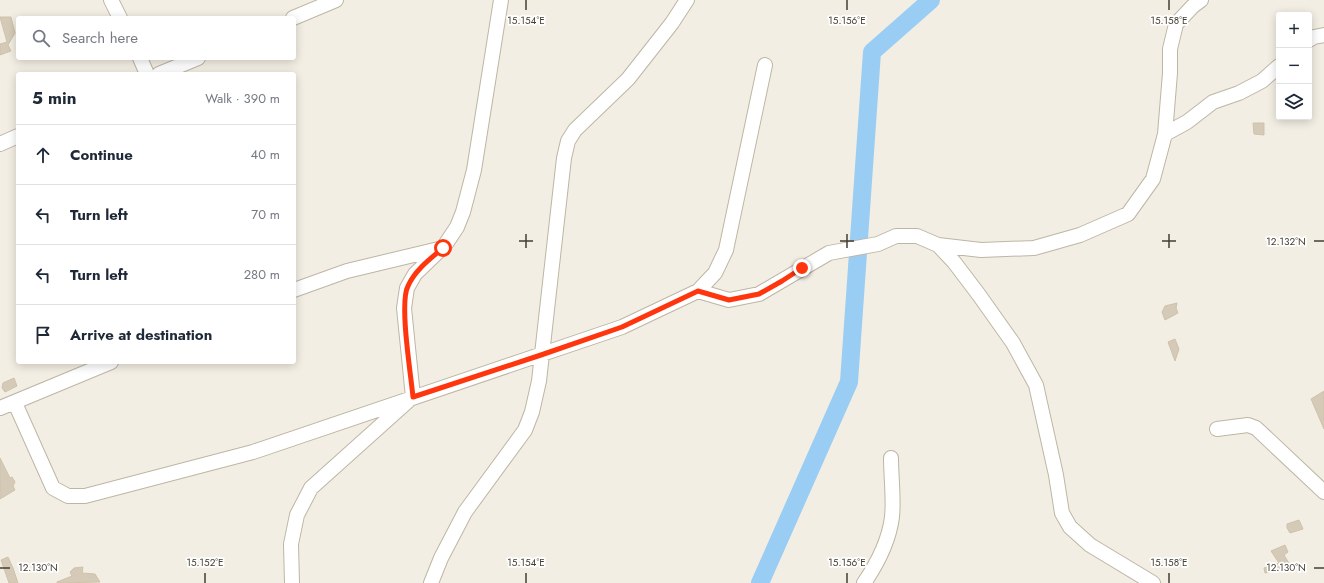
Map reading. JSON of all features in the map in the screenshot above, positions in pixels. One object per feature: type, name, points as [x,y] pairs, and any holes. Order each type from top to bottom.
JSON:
[{"type":"street","points":[[110,0],[119,16]]},
{"type":"street","points":[[296,17],[336,0]]},
{"type":"street","points":[[413,397],[404,308],[407,288],[415,274],[443,248],[463,212],[474,170],[501,0]]},
{"type":"street","points":[[431,583],[441,558],[465,512],[525,430],[532,412],[539,381],[564,158],[568,141],[575,130],[628,79],[672,23],[687,0]]},
{"type":"street","points":[[698,291],[729,300],[759,294],[829,253],[878,244],[896,236],[917,236],[938,245],[982,250],[1034,248],[1080,235],[1128,214],[1153,179],[1165,134],[1170,73],[1170,49],[1176,24],[1193,6],[1201,0]]},
{"type":"street","points":[[1312,39],[1324,35]]},
{"type":"street","points":[[141,60],[146,72]]},
{"type":"street","points":[[164,72],[193,60]]},
{"type":"street","points":[[16,403],[53,488],[68,496],[85,496],[253,452],[622,327],[698,291],[715,273],[726,250],[765,65]]},
{"type":"street","points":[[1165,134],[1187,122],[1213,102],[1239,93],[1262,81],[1276,69]]},
{"type":"street","points":[[0,144],[16,137]]},
{"type":"street","points":[[938,245],[954,262],[1013,342],[1036,386],[1055,468],[1062,513],[1070,527],[1090,545],[1153,583]]},
{"type":"street","points":[[296,289],[347,271],[443,248]]},
{"type":"street","points":[[0,408],[16,403],[106,364]]},
{"type":"street","points":[[292,583],[291,544],[297,515],[311,488],[413,397]]},
{"type":"street","points":[[1217,429],[1248,425],[1256,428],[1324,492]]},
{"type":"street","points":[[864,583],[886,543],[892,518],[891,458]]},
{"type":"building","points":[[0,17],[11,17],[15,33],[8,45],[11,51],[0,55],[0,44],[7,42]]},
{"type":"building","points":[[1253,123],[1264,123],[1264,135],[1254,134]]},
{"type":"building","points":[[1177,303],[1176,308],[1178,313],[1165,320],[1162,312],[1165,306]]},
{"type":"building","points":[[1175,339],[1179,349],[1175,361],[1168,342]]},
{"type":"building","points":[[14,378],[17,386],[5,392],[2,388],[3,383]]},
{"type":"building","points":[[1324,391],[1324,429],[1311,399]]},
{"type":"building","points":[[0,458],[10,478],[12,477],[15,482],[13,486],[15,490],[0,499]]},
{"type":"building","points":[[1299,520],[1303,529],[1290,533],[1287,528],[1287,524]]},
{"type":"building","points":[[1285,545],[1288,552],[1284,555],[1292,568],[1265,573],[1264,568],[1279,563],[1271,551]]},
{"type":"building","points":[[8,557],[18,583],[9,583],[1,560]]},
{"type":"building","points":[[83,567],[82,573],[95,574],[100,582],[57,583],[72,576],[70,572],[74,568]]},
{"type":"waterway","points":[[760,583],[849,382],[872,52],[931,0]]},
{"type":"route","points":[[443,248],[415,274],[407,288],[404,308],[413,397],[622,327],[676,300],[698,291],[729,300],[759,294],[802,268]]}]
